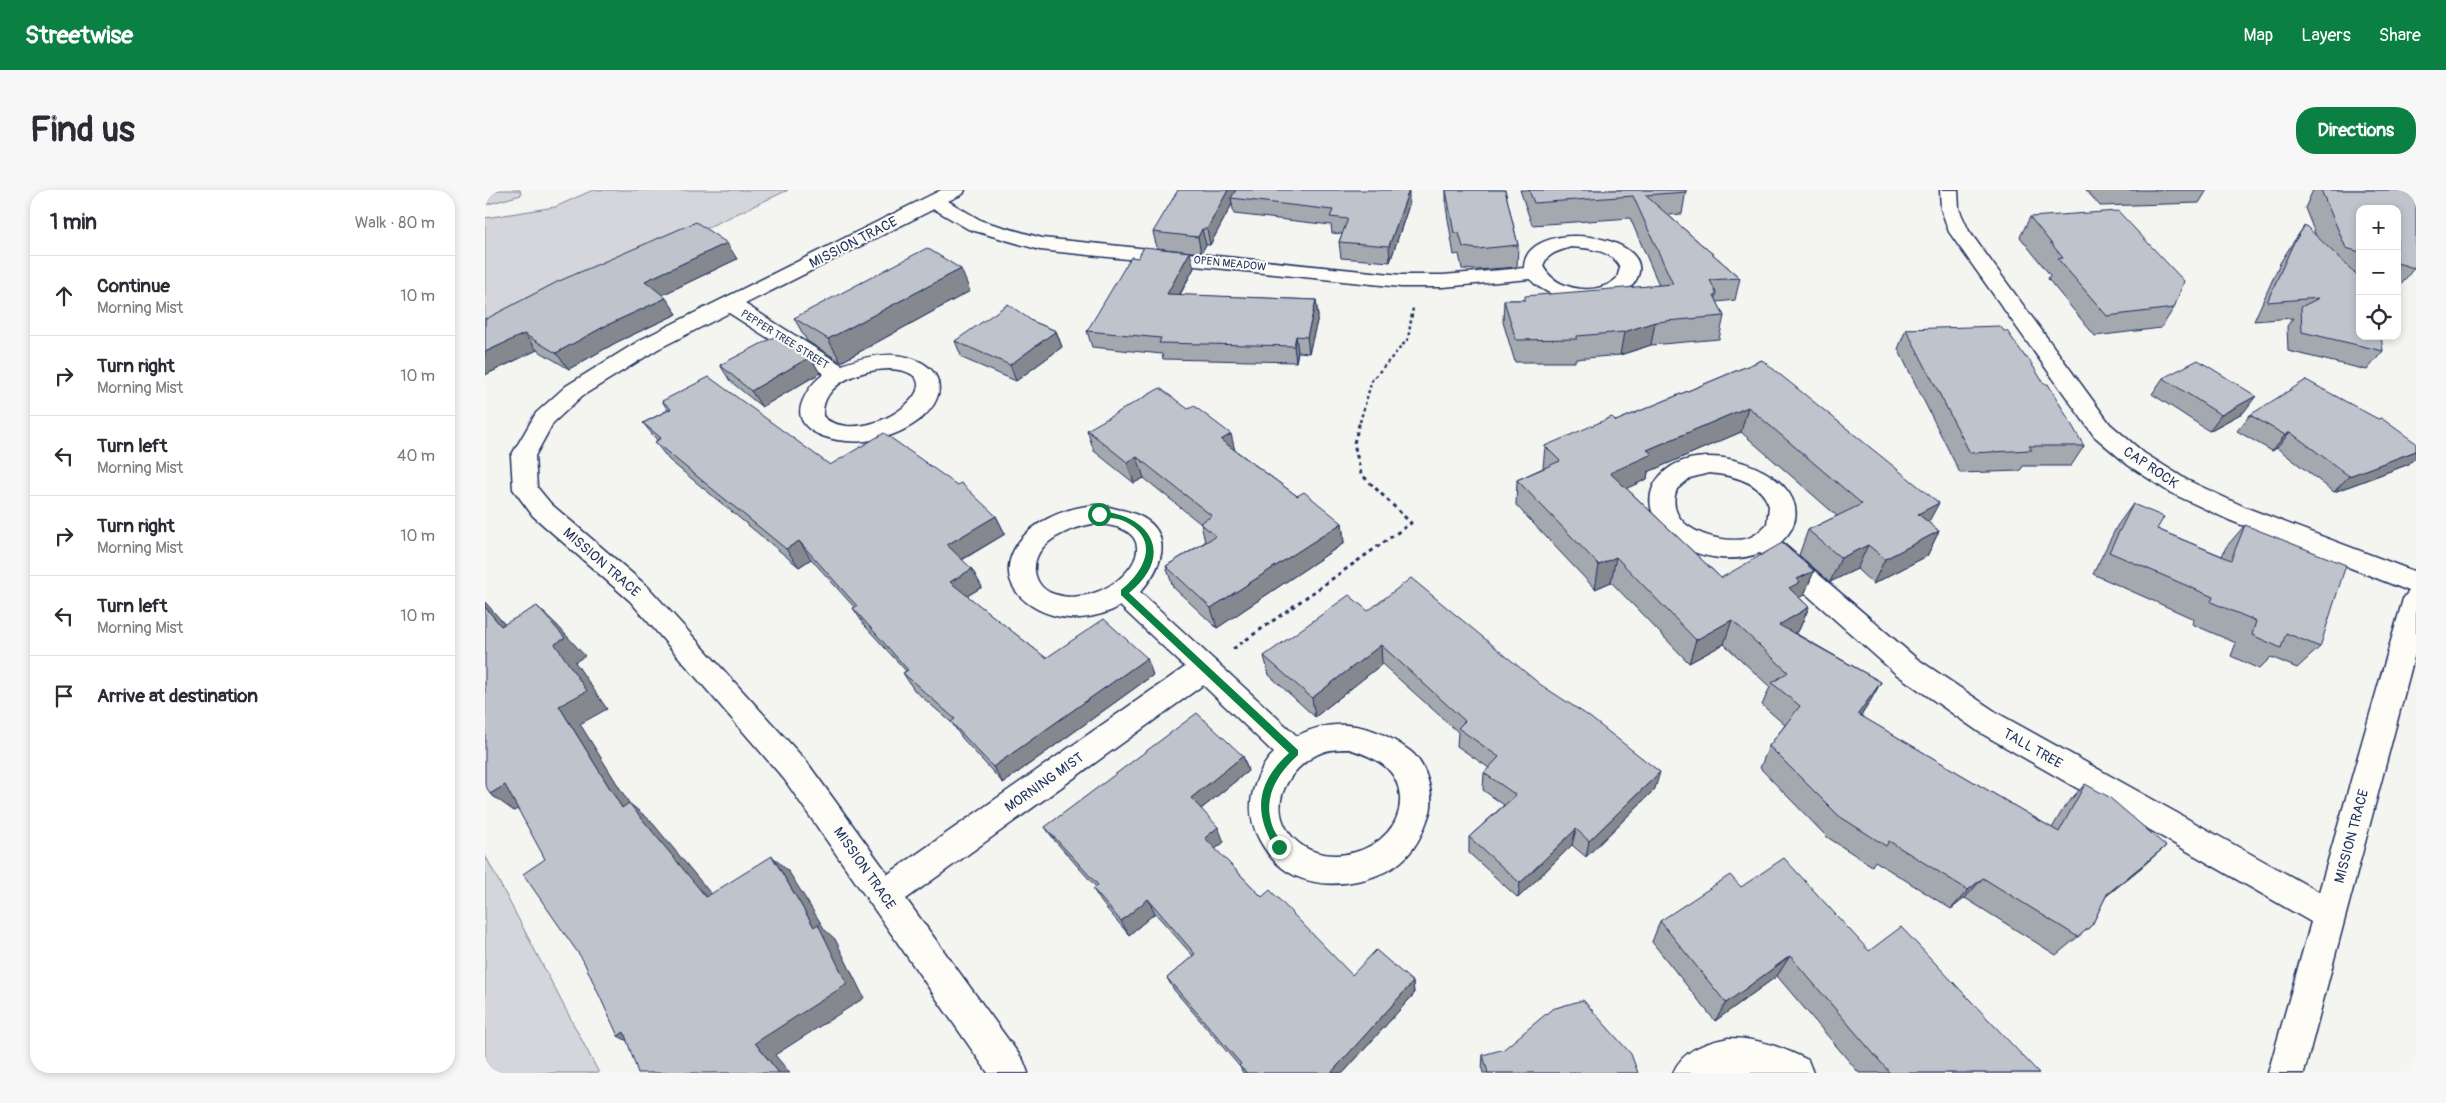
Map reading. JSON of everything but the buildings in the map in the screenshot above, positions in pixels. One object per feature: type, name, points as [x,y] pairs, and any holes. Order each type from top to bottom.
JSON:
[{"type":"street","name":"MISSION TRACE","points":[[956,190],[650,344],[573,391],[544,418],[523,456],[525,489],[542,510],[639,594],[795,770],[1010,1073]]},
{"type":"street","name":"CAP ROCK","points":[[1949,190],[1949,209],[1959,232],[2103,430],[2136,459],[2178,486],[2238,514],[2416,583]]},
{"type":"street","name":"OPEN MEADOW","points":[[934,201],[975,226],[1040,244],[1417,281],[1443,281],[1534,272]]},
{"type":"street","name":"PEPPER TREE STREET","points":[[730,304],[840,374],[876,363],[898,362],[910,365],[926,377],[929,385],[922,404],[902,421],[872,432],[841,434],[819,426],[813,418],[811,410],[813,400],[819,391],[840,374]]},
{"type":"street","points":[[1724,466],[1753,475],[1766,483],[1775,492],[1781,503],[1783,514],[1780,525],[1774,534],[1764,542],[1735,550],[1720,549],[1689,539],[1668,520],[1663,503],[1665,487],[1672,478],[1695,467],[1724,466]]},
{"type":"street","points":[[1099,514],[1114,515],[1128,519],[1139,526],[1151,547],[1150,558],[1145,571],[1136,583],[1123,593],[1091,606],[1057,606],[1043,601],[1024,584],[1021,572],[1023,560],[1039,537],[1066,520],[1099,514]]},
{"type":"street","name":"TALL TREE","points":[[1764,542],[1906,666],[1989,723],[2329,915]]},
{"type":"street","points":[[1123,593],[1295,753]]},
{"type":"street","name":"MISSION TRACE","points":[[2286,1073],[2416,599]]},
{"type":"street","name":"MORNING MIST","points":[[884,895],[1204,669]]},
{"type":"street","points":[[1349,736],[1367,739],[1384,746],[1399,757],[1409,770],[1415,786],[1417,803],[1413,821],[1403,838],[1390,851],[1373,862],[1353,869],[1332,870],[1312,867],[1294,859],[1279,847],[1270,832],[1265,815],[1265,797],[1271,781],[1281,765],[1295,753],[1312,743],[1330,738],[1349,736]]},
{"type":"street","points":[[1691,1073],[1712,1060],[1733,1055],[1755,1056],[1778,1063],[1795,1073]]},
{"type":"path","points":[[1204,669],[1411,523],[1361,474],[1353,443],[1372,380],[1408,340],[1417,281]]},
{"type":"shaded area","points":[[485,190],[520,190],[521,195],[485,205]]},
{"type":"shaded area","points":[[593,190],[788,190],[485,331],[485,218],[555,207]]},
{"type":"shaded area","points":[[485,855],[599,1073],[485,1073]]},
{"type":"route","points":[[1099,514],[1114,515],[1128,519],[1139,526],[1151,547],[1150,558],[1145,571],[1136,583],[1123,593],[1295,753],[1281,765],[1271,781],[1265,797],[1265,815],[1270,832],[1279,847]]}]
